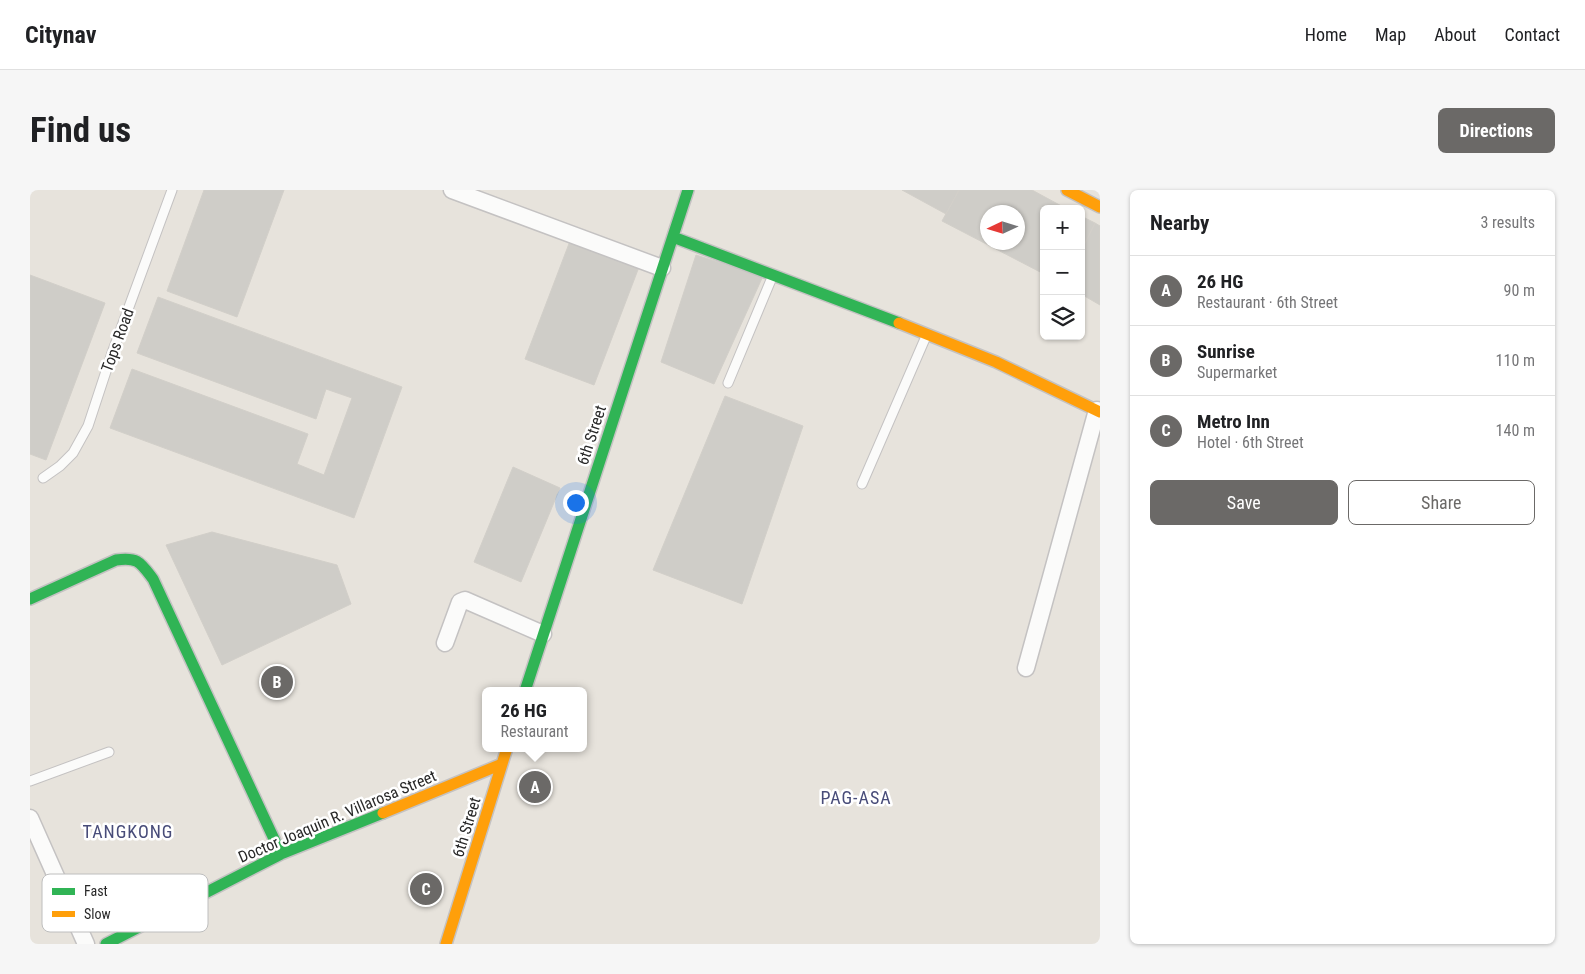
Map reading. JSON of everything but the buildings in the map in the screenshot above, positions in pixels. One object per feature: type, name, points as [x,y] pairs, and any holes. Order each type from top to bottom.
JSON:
[{"type":"street","points":[[452,190],[662,268]]},
{"type":"street","name":"6th Street","points":[[526,687],[688,190]]},
{"type":"street","points":[[1068,190],[1100,207]]},
{"type":"street","points":[[673,237],[773,274],[996,362],[1098,411],[1026,668]]},
{"type":"street","points":[[30,599],[116,560],[131,558],[141,564],[152,579],[281,854]]},
{"type":"street","points":[[446,643],[462,600],[466,600],[543,634]]},
{"type":"street","name":"6th Street","points":[[446,944],[506,752]]},
{"type":"street","name":"Doctor Joaquin R. Villarosa Street","points":[[208,892],[281,854],[502,764]]},
{"type":"street","points":[[30,818],[55,874]]},
{"type":"street","points":[[81,932],[86,944]]},
{"type":"street","name":"Doctor Joaquin R. Villarosa Street","points":[[106,944],[129,932]]},
{"type":"lane","name":"Tops Road","points":[[43,478],[60,466],[73,452],[88,426],[112,353],[172,190]]},
{"type":"lane","points":[[728,383],[773,274]]},
{"type":"lane","points":[[862,484],[927,334]]},
{"type":"lane","points":[[30,781],[109,752]]},
{"type":"traffic: fast","points":[[526,687],[688,190]]},
{"type":"traffic: fast","points":[[673,237],[899,323]]},
{"type":"traffic: fast","points":[[30,599],[116,560],[129,559],[141,565],[153,579],[281,854]]},
{"type":"traffic: fast","points":[[208,892],[281,854],[383,813]]},
{"type":"traffic: fast","points":[[106,944],[129,932]]},
{"type":"traffic: slow","points":[[1067,190],[1100,207]]},
{"type":"traffic: slow","points":[[899,323],[996,362],[1100,412]]},
{"type":"traffic: slow","points":[[446,944],[506,752]]},
{"type":"traffic: slow","points":[[383,813],[502,764]]},
{"type":"place","name":"Sunrise","points":[[277,682]]},
{"type":"place","name":"26 HG","points":[[535,787]]},
{"type":"place","name":"Metro Inn","points":[[426,889]]},
{"type":"district","name":"PAG-ASA","points":[[856,798]]},
{"type":"district","name":"TANGKONG","points":[[128,832]]}]
